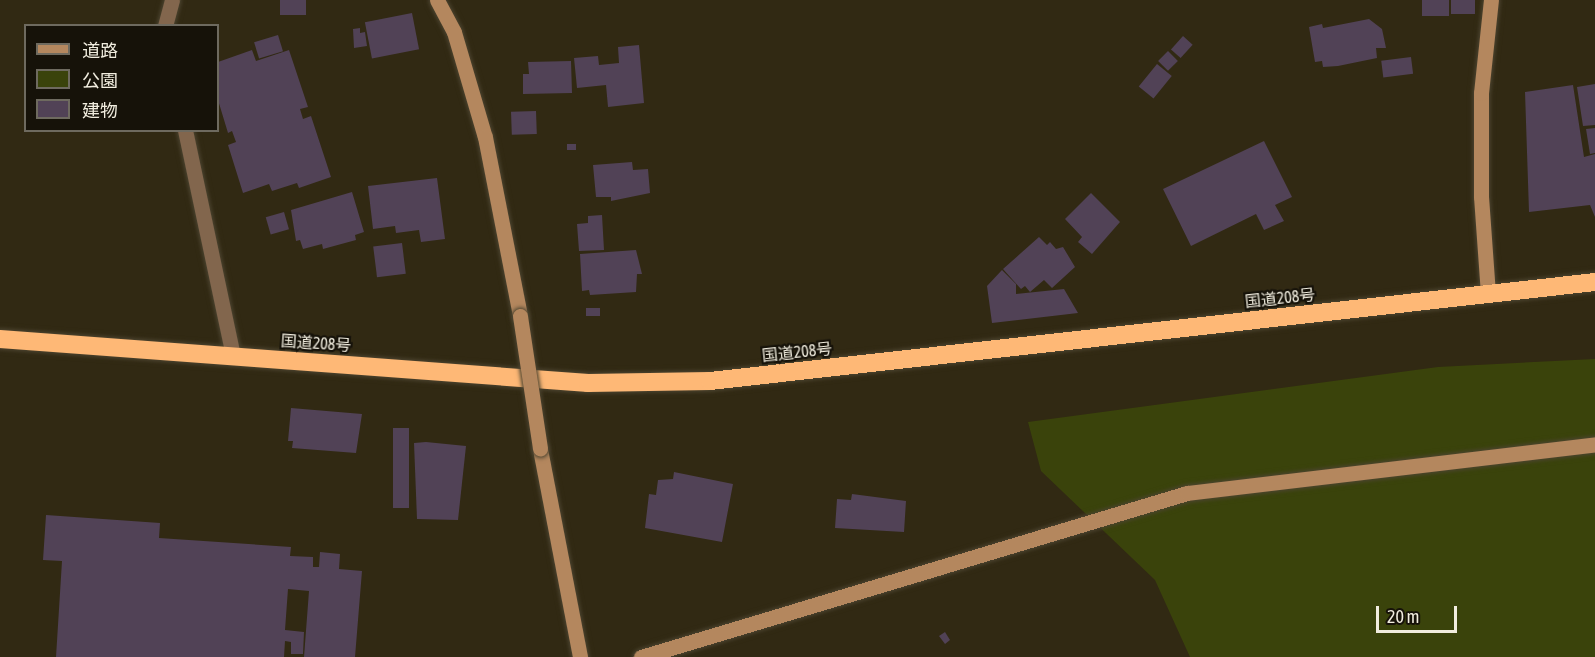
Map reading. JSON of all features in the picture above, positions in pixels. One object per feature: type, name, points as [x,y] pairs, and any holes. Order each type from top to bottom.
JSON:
[{"type":"highway","name":"国道208号","points":[[0,339],[588,383],[710,381],[1595,282]]},
{"type":"street","points":[[166,24],[172,0]]},
{"type":"street","points":[[437,0],[454,32],[485,137],[520,316],[540,448],[580,657]]},
{"type":"street","points":[[1488,294],[1481,197],[1481,93],[1491,0]]},
{"type":"street","points":[[185,132],[233,356]]},
{"type":"street","points":[[641,657],[1187,493],[1595,444]]},
{"type":"green space","points":[[1595,359],[1595,657],[1190,657],[1155,580],[1041,471],[1028,422],[1438,367]]},
{"type":"building","points":[[280,0],[306,0],[306,15],[280,15]]},
{"type":"building","points":[[1422,0],[1449,0],[1449,16],[1422,16]]},
{"type":"building","points":[[1451,0],[1475,0],[1475,14],[1451,14]]},
{"type":"building","points":[[412,13],[419,49],[372,58],[365,22]]},
{"type":"building","points":[[1369,19],[1382,29],[1386,48],[1376,48],[1377,58],[1323,67],[1322,61],[1315,62],[1309,27],[1322,24],[1323,28]]},
{"type":"building","points":[[360,28],[360,33],[365,32],[367,46],[354,48],[353,29]]},
{"type":"building","points":[[278,35],[283,51],[259,59],[254,42]]},
{"type":"building","points":[[1183,36],[1193,45],[1181,58],[1171,49]]},
{"type":"building","points":[[639,45],[644,103],[608,107],[606,85],[577,88],[574,58],[598,56],[599,65],[619,63],[618,47]]},
{"type":"building","points":[[252,50],[256,61],[289,50],[308,107],[300,109],[303,119],[311,116],[331,177],[299,188],[297,183],[272,191],[269,184],[243,193],[228,145],[236,142],[232,131],[228,133],[219,103],[219,62]]},
{"type":"building","points":[[1168,51],[1178,61],[1168,71],[1158,61]]},
{"type":"building","points":[[1411,57],[1413,74],[1383,78],[1381,61]]},
{"type":"building","points":[[571,61],[572,93],[523,94],[523,74],[529,74],[528,62]]},
{"type":"building","points":[[1157,64],[1172,76],[1154,98],[1139,87]]},
{"type":"building","points":[[1595,84],[1595,125],[1583,126],[1577,87]]},
{"type":"building","points":[[1573,85],[1584,157],[1595,154],[1595,217],[1590,205],[1529,212],[1525,92]]},
{"type":"building","points":[[536,111],[537,134],[512,135],[511,112]]},
{"type":"building","points":[[1595,128],[1595,153],[1590,154],[1586,129]]},
{"type":"building","points":[[1264,141],[1292,197],[1275,205],[1284,221],[1264,230],[1256,214],[1191,246],[1163,189]]},
{"type":"building","points":[[567,144],[576,144],[576,150],[567,150]]},
{"type":"building","points":[[632,162],[633,170],[648,169],[650,193],[611,201],[611,197],[596,197],[593,165]]},
{"type":"building","points":[[437,178],[445,239],[421,242],[419,230],[396,233],[395,226],[373,229],[368,186]]},
{"type":"building","points":[[352,192],[364,232],[355,235],[356,240],[323,249],[322,244],[303,249],[300,240],[296,241],[291,210]]},
{"type":"building","points":[[1091,193],[1120,222],[1092,254],[1078,242],[1082,237],[1065,219]]},
{"type":"building","points":[[284,212],[289,229],[271,235],[266,217]]},
{"type":"building","points":[[602,215],[604,250],[579,251],[577,224],[588,223],[588,216]]},
{"type":"building","points":[[1039,237],[1047,245],[1050,242],[1056,249],[1063,247],[1075,267],[1052,288],[1044,280],[1030,292],[1025,286],[1021,289],[1003,269]]},
{"type":"building","points":[[402,243],[406,274],[377,277],[373,247]]},
{"type":"building","points":[[636,250],[642,274],[637,274],[636,292],[590,295],[589,290],[582,291],[580,254]]},
{"type":"building","points":[[1002,270],[1016,284],[1016,294],[1064,289],[1078,313],[992,323],[987,286]]},
{"type":"building","points":[[586,308],[600,308],[600,316],[586,316]]},
{"type":"building","points":[[291,408],[362,414],[356,453],[292,448],[293,441],[288,441]]},
{"type":"building","points":[[393,428],[409,428],[409,508],[393,508]]},
{"type":"building","points":[[414,443],[466,446],[458,520],[417,519]]},
{"type":"building","points":[[674,472],[733,484],[722,542],[645,528],[649,494],[656,495],[658,480],[673,479]]},
{"type":"building","points":[[852,494],[906,501],[904,532],[835,528],[837,499],[851,500]]},
{"type":"building","points":[[46,515],[160,523],[159,538],[291,547],[290,556],[313,557],[313,567],[319,567],[320,552],[340,554],[339,569],[362,571],[355,657],[304,657],[309,591],[288,589],[285,630],[304,632],[303,654],[291,654],[291,642],[285,641],[284,657],[56,657],[62,561],[43,560]]},
{"type":"building","points":[[945,632],[950,640],[945,644],[939,636]]}]
